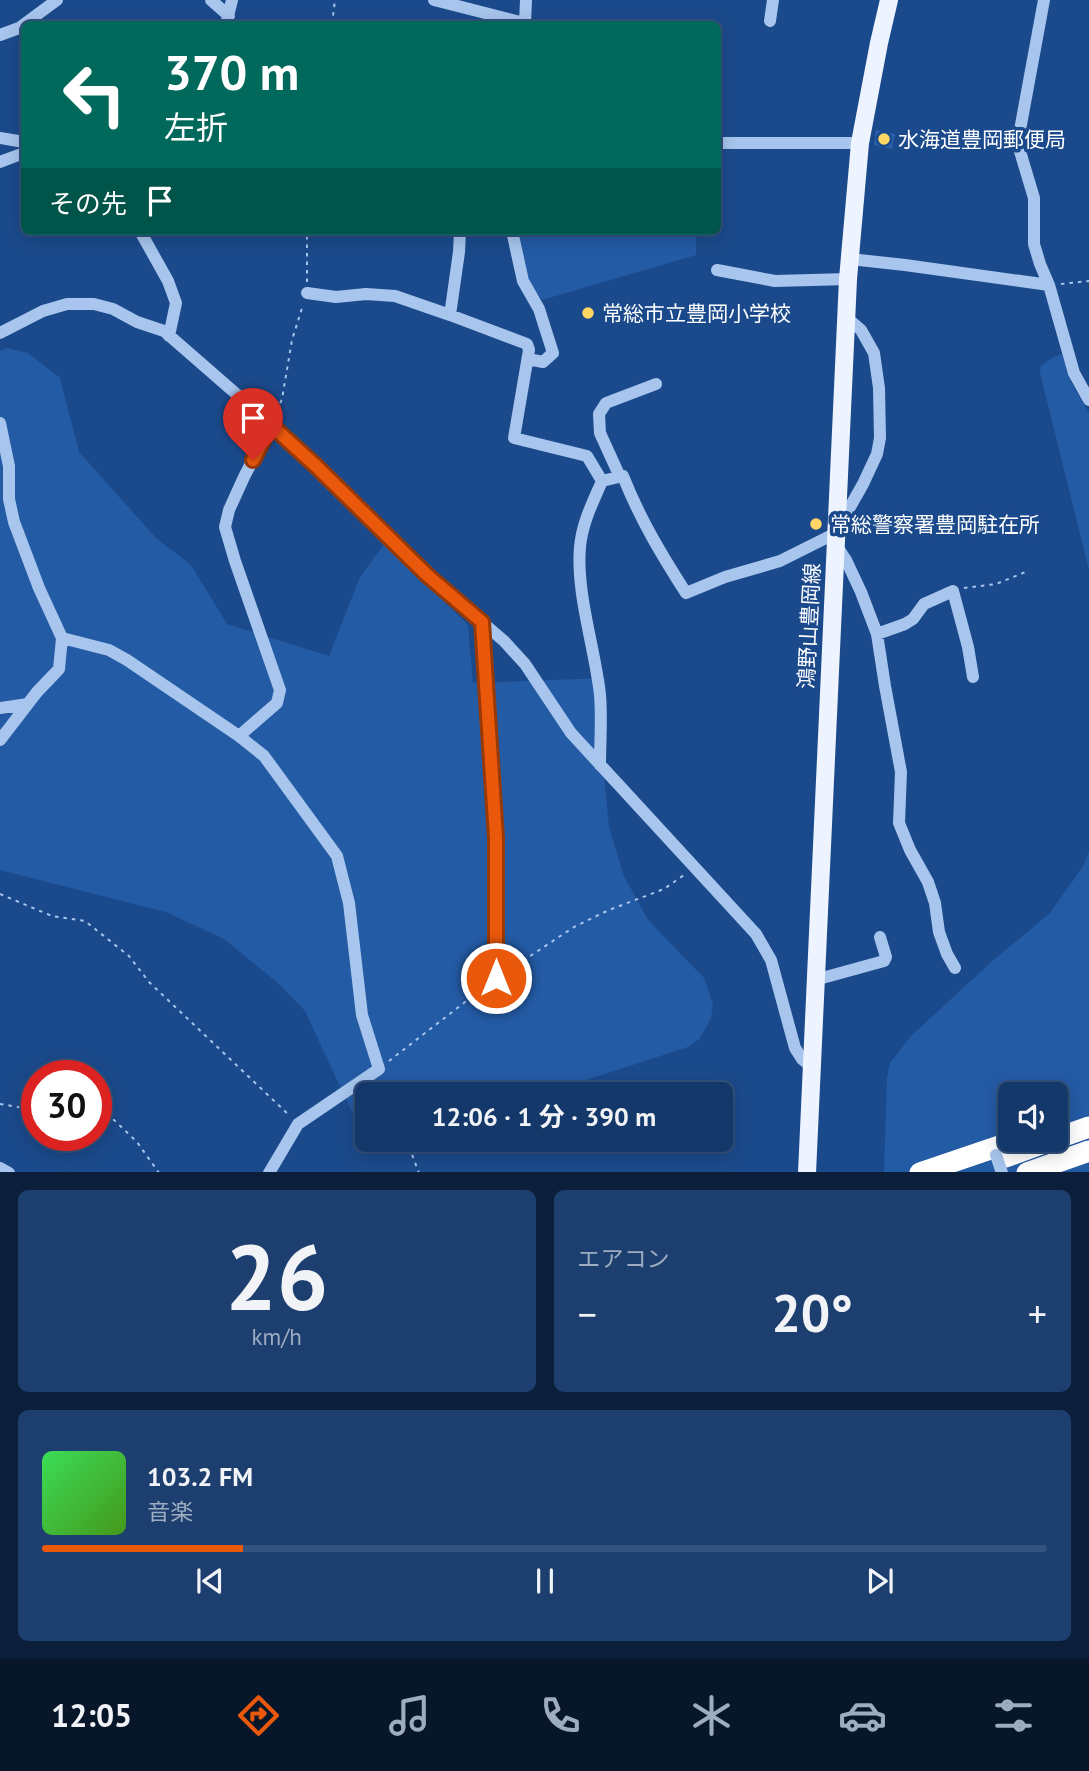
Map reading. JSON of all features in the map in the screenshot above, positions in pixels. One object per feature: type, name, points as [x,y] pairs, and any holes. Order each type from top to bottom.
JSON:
[{"type":"highway","points":[[1068,1122],[1089,1115]]},
{"type":"highway","points":[[1068,1134],[1089,1127]]},
{"type":"highway","points":[[920,1172],[998,1150]]},
{"type":"highway","points":[[1027,1172],[1089,1151]]},
{"type":"highway","points":[[961,1172],[1018,1152]]},
{"type":"highway","points":[[1065,1172],[1089,1164]]},
{"type":"main road","name":"鴻野山豊岡線","points":[[807,1172],[848,279],[860,143],[888,0]]},
{"type":"street","points":[[28,21],[57,0]]},
{"type":"street","points":[[211,0],[228,20]]},
{"type":"street","points":[[228,20],[232,0]]},
{"type":"street","points":[[434,0],[513,21]]},
{"type":"street","points":[[524,21],[526,0]]},
{"type":"street","points":[[770,22],[773,0]]},
{"type":"street","points":[[1044,0],[1019,148],[1034,198],[1034,244],[1049,285],[1074,373],[1089,400]]},
{"type":"street","points":[[0,35],[21,27]]},
{"type":"street","points":[[0,138],[21,142]]},
{"type":"street","points":[[721,143],[860,143]]},
{"type":"street","points":[[0,162],[21,154]]},
{"type":"street","points":[[142,235],[168,281],[176,303],[169,335]]},
{"type":"street","points":[[450,315],[460,235]]},
{"type":"street","points":[[513,235],[523,281],[539,309],[553,353],[543,362],[528,359]]},
{"type":"street","points":[[850,259],[1049,285]]},
{"type":"street","points":[[717,270],[775,281],[848,279]]},
{"type":"street","points":[[307,293],[336,297],[366,294],[396,296],[527,344],[528,359],[514,438],[587,456],[602,481]]},
{"type":"street","points":[[0,332],[43,311],[66,304],[94,304],[113,309],[137,322],[164,331],[271,425],[427,575],[482,622],[525,664],[571,733],[756,934],[771,960],[795,1048],[802,1059],[812,1067]]},
{"type":"street","points":[[602,481],[623,476],[660,554],[686,593],[725,577],[780,561],[836,532],[863,484],[877,454],[880,438],[879,388],[874,353],[862,330],[846,317]]},
{"type":"street","points":[[620,477],[600,433],[599,414],[606,403],[656,384]]},
{"type":"street","points":[[0,423],[9,466],[9,499],[14,522],[39,588],[62,638],[59,669],[0,740]]},
{"type":"street","points":[[239,736],[277,703],[280,690],[225,527],[229,510],[271,425]]},
{"type":"street","points":[[600,765],[600,697],[580,571],[580,546],[585,521],[602,481]]},
{"type":"street","points":[[836,532],[877,634],[901,772],[899,823],[928,882],[935,903],[939,932],[955,968]]},
{"type":"street","points":[[877,634],[905,624],[913,619],[924,604],[953,591],[973,677]]},
{"type":"street","points":[[482,622],[496,838],[496,978]]},
{"type":"street","points":[[62,638],[109,649],[239,736],[264,756],[337,856],[349,903],[362,1015],[379,1069],[298,1124],[269,1172]]},
{"type":"street","points":[[0,708],[28,704]]},
{"type":"street","points":[[816,980],[884,961],[886,957],[880,937]]},
{"type":"street","points":[[995,1152],[1002,1172]]},
{"type":"street","points":[[0,1168],[9,1172]]},
{"type":"path","points":[[332,21],[335,0]]},
{"type":"path","points":[[271,425],[282,399],[292,340],[307,293],[307,235]]},
{"type":"path","points":[[1049,285],[1089,281]]},
{"type":"path","points":[[953,591],[996,584],[1028,571]]},
{"type":"path","points":[[379,1069],[496,978],[574,928],[609,910],[664,889],[695,867]]},
{"type":"path","points":[[0,894],[52,916],[85,920],[129,956],[149,982],[298,1124]]},
{"type":"path","points":[[0,1104],[21,1107]]},
{"type":"path","points":[[112,1120],[137,1142],[159,1172]]},
{"type":"path","points":[[411,1152],[419,1172]]},
{"type":"shaded area","points":[[517,235],[696,235],[696,255],[542,300],[528,283]]},
{"type":"shaded area","points":[[7,348],[28,353],[60,378],[79,452],[156,538],[191,565],[227,624],[329,656],[360,577],[385,543],[468,625],[473,683],[605,678],[607,718],[604,776],[609,827],[624,876],[648,920],[704,978],[713,1004],[711,1018],[699,1039],[688,1047],[580,1082],[355,1082],[355,1115],[305,1011],[278,983],[224,939],[166,912],[0,870],[0,351]]},
{"type":"shaded area","points":[[1062,354],[1071,382],[1089,414],[1089,570],[1040,373],[1041,366]]},
{"type":"shaded area","points":[[1089,852],[1089,1172],[884,1172],[887,1078],[890,1063],[910,1037],[989,964],[1050,913],[1082,868]]},
{"type":"building","name":"水海道豊岡郵便局","points":[[876,130],[895,134],[892,149],[874,145]]},
{"type":"place","name":"水海道豊岡郵便局","points":[[884,139]]},
{"type":"place","name":"常総市立豊岡小学校","points":[[588,313]]},
{"type":"place","name":"常総警察署豊岡駐在所","points":[[816,524]]},
{"type":"route","points":[[253,460],[271,425],[427,575],[482,622],[496,838],[496,978]]}]
